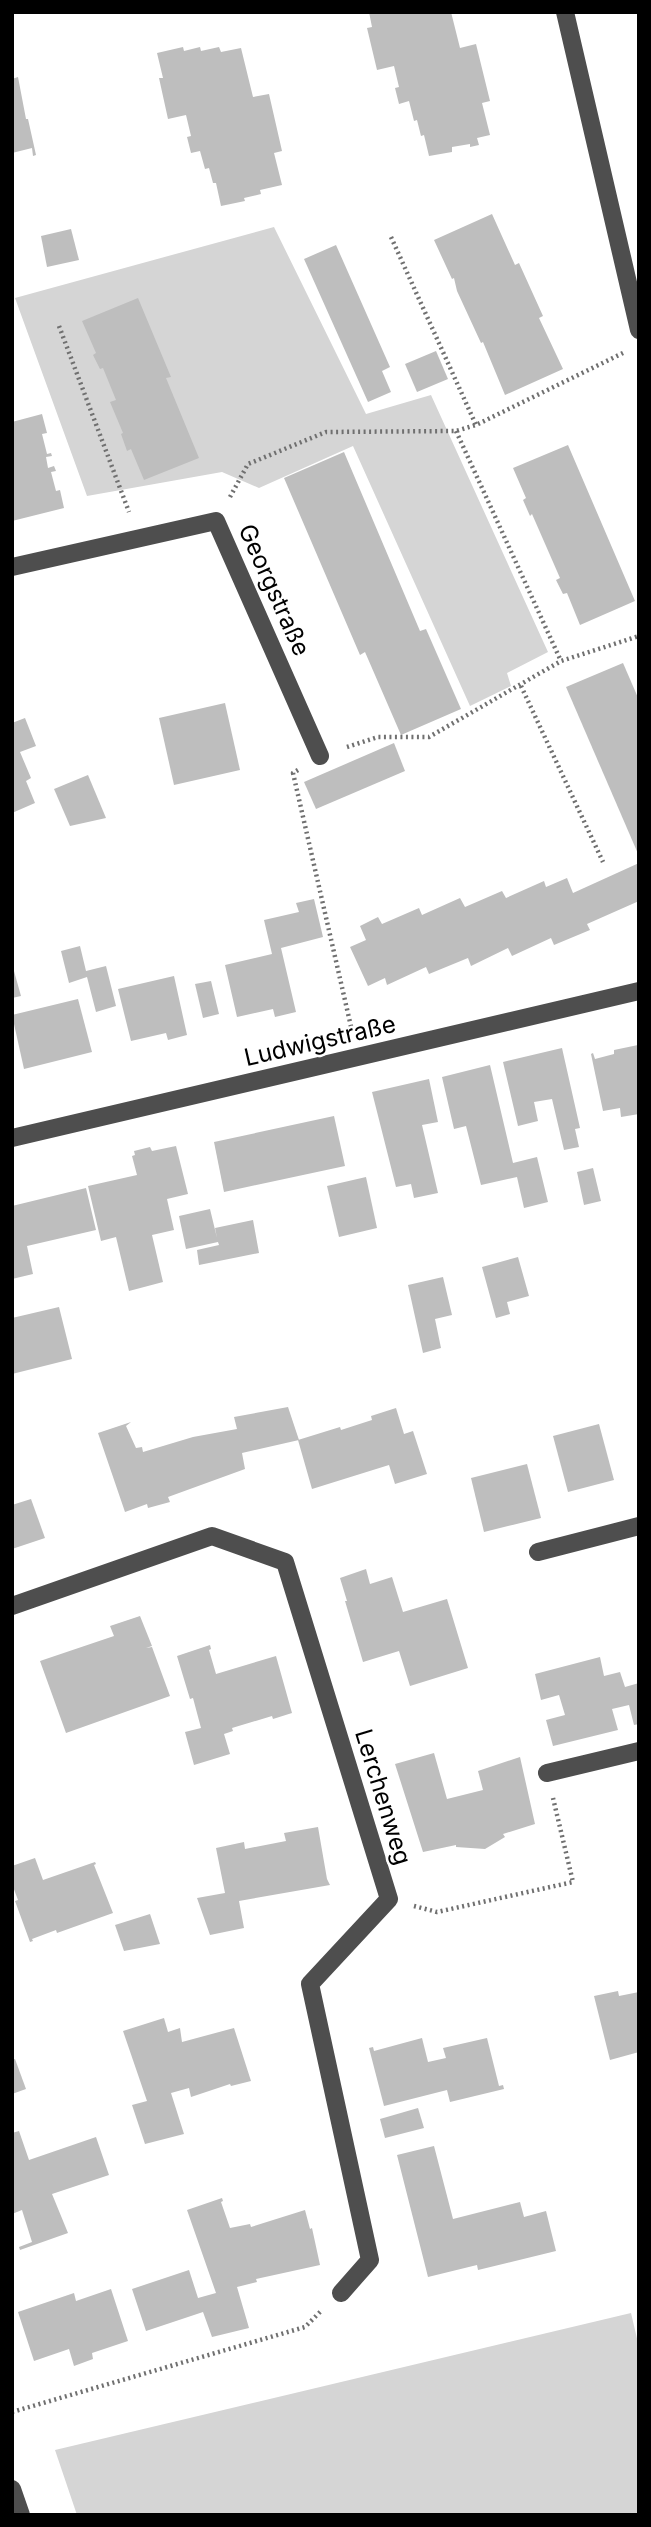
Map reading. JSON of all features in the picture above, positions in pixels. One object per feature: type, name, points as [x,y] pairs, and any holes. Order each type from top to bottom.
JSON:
[{"type":"street","points":[[565,12],[639,330]]},
{"type":"street","name":"Georgstraße","points":[[12,567],[216,521],[320,756]]},
{"type":"street","name":"Ludwigstraße","points":[[12,1138],[639,992]]},
{"type":"street","points":[[538,1552],[639,1525]]},
{"type":"street","name":"Lerchenweg","points":[[12,1606],[212,1536],[285,1562],[389,1899],[310,1984],[370,2260],[341,2293]]},
{"type":"street","points":[[547,1773],[639,1751]]},
{"type":"street","points":[[12,2489],[21,2515]]},
{"type":"path","points":[[391,237],[476,425]]},
{"type":"path","points":[[59,326],[139,538]]},
{"type":"path","points":[[216,521],[248,464],[326,432],[456,431],[476,425],[626,352]]},
{"type":"path","points":[[456,431],[561,661]]},
{"type":"path","points":[[358,1058],[293,772],[320,756],[378,737],[429,737],[561,661],[639,636]]},
{"type":"path","points":[[521,685],[603,862]]},
{"type":"path","points":[[389,1899],[436,1912],[573,1882],[547,1773]]},
{"type":"path","points":[[12,2412],[304,2327],[341,2293]]},
{"type":"shaded area","points":[[274,227],[366,414],[431,395],[548,652],[507,673],[511,686],[470,706],[353,446],[259,488],[222,472],[87,496],[15,298]]},
{"type":"shaded area","points":[[631,2313],[639,2347],[639,2515],[77,2515],[55,2450]]},
{"type":"building","points":[[369,12],[451,12],[460,48],[476,44],[490,101],[482,103],[490,135],[477,138],[479,145],[452,147],[452,152],[429,156],[424,135],[421,136],[417,120],[414,121],[409,101],[399,104],[395,88],[399,87],[394,66],[377,70],[367,28],[372,27]]},
{"type":"building","points":[[183,47],[184,51],[200,47],[201,51],[219,47],[221,52],[241,48],[253,97],[269,94],[282,151],[274,153],[282,185],[260,190],[261,194],[244,198],[245,201],[221,206],[216,183],[213,183],[209,168],[205,169],[200,151],[191,153],[187,137],[191,136],[186,115],[168,119],[159,78],[163,78],[157,53]]},
{"type":"building","points":[[18,77],[36,155],[33,156],[32,148],[12,153],[12,79]]},
{"type":"building","points":[[492,214],[515,265],[519,263],[543,316],[539,318],[563,369],[505,395],[483,342],[481,343],[457,291],[454,278],[452,279],[434,240]]},
{"type":"building","points":[[71,229],[79,260],[47,267],[41,236]]},
{"type":"building","points":[[336,245],[390,367],[382,371],[391,392],[368,402],[304,259]]},
{"type":"building","points":[[138,298],[171,377],[166,378],[199,458],[144,480],[131,449],[127,451],[121,434],[123,433],[110,402],[116,400],[103,368],[100,369],[93,355],[96,353],[82,321]]},
{"type":"building","points":[[436,351],[448,379],[417,392],[405,364]]},
{"type":"building","points":[[42,414],[47,433],[42,434],[47,454],[51,453],[52,456],[46,457],[48,468],[54,466],[56,471],[51,472],[56,491],[60,490],[64,508],[12,521],[12,422]]},
{"type":"building","points":[[568,445],[635,601],[580,625],[567,593],[563,594],[556,580],[560,578],[532,514],[530,516],[523,500],[526,498],[513,468]]},
{"type":"building","points":[[344,452],[420,631],[426,629],[461,709],[401,735],[365,652],[360,655],[284,478]]},
{"type":"building","points":[[623,663],[639,700],[639,856],[566,687]]},
{"type":"building","points":[[225,703],[240,770],[174,785],[159,718]]},
{"type":"building","points":[[25,718],[36,746],[20,752],[31,778],[26,781],[35,803],[12,813],[12,723]]},
{"type":"building","points":[[394,743],[405,771],[316,809],[304,782]]},
{"type":"building","points":[[88,775],[106,818],[70,826],[54,789]]},
{"type":"building","points":[[639,863],[639,901],[587,924],[590,930],[554,945],[551,938],[512,956],[508,948],[471,966],[468,958],[429,974],[426,967],[387,985],[385,978],[368,986],[350,947],[366,940],[360,926],[378,917],[382,924],[419,908],[422,915],[460,898],[465,907],[502,891],[506,898],[544,881],[546,887],[567,878],[573,893]]},
{"type":"building","points":[[314,899],[323,937],[281,948],[296,1012],[275,1017],[273,1009],[237,1017],[225,965],[272,954],[264,920],[299,912],[296,903]]},
{"type":"building","points":[[80,946],[86,971],[106,966],[116,1006],[96,1012],[87,977],[69,983],[61,951]]},
{"type":"building","points":[[12,964],[21,996],[12,998]]},
{"type":"building","points":[[174,976],[187,1035],[168,1040],[166,1033],[131,1041],[118,989]]},
{"type":"building","points":[[211,981],[219,1014],[203,1018],[195,984]]},
{"type":"building","points":[[78,999],[92,1052],[24,1069],[12,1015]]},
{"type":"building","points":[[638,1045],[639,1114],[621,1117],[620,1108],[603,1111],[591,1054],[593,1053],[595,1059],[614,1054],[614,1050]]},
{"type":"building","points":[[562,1048],[580,1128],[575,1129],[579,1147],[564,1150],[552,1099],[534,1102],[538,1121],[518,1126],[503,1062]]},
{"type":"building","points":[[490,1065],[513,1163],[537,1157],[548,1202],[524,1208],[517,1177],[481,1185],[466,1126],[454,1129],[442,1077]]},
{"type":"building","points":[[429,1079],[438,1122],[422,1125],[438,1193],[414,1198],[411,1184],[396,1187],[372,1092]]},
{"type":"building","points":[[334,1116],[345,1166],[224,1192],[214,1142]]},
{"type":"building","points":[[176,1146],[188,1194],[167,1199],[174,1230],[152,1235],[163,1282],[129,1291],[116,1237],[101,1241],[88,1186],[137,1175],[132,1156],[135,1155],[134,1151],[150,1147],[152,1151]]},
{"type":"building","points":[[593,1168],[601,1201],[584,1205],[577,1172]]},
{"type":"building","points":[[366,1177],[377,1228],[339,1237],[327,1186]]},
{"type":"building","points":[[86,1188],[96,1230],[27,1246],[33,1274],[12,1279],[12,1206]]},
{"type":"building","points":[[210,1209],[217,1238],[215,1228],[253,1220],[259,1253],[199,1265],[197,1250],[219,1245],[218,1242],[186,1249],[179,1216]]},
{"type":"building","points":[[518,1257],[529,1296],[507,1302],[510,1314],[496,1318],[482,1267]]},
{"type":"building","points":[[443,1277],[452,1315],[435,1319],[441,1348],[423,1353],[408,1285]]},
{"type":"building","points":[[59,1307],[72,1359],[12,1374],[12,1318]]},
{"type":"building","points":[[288,1407],[299,1440],[242,1453],[245,1469],[168,1497],[170,1502],[148,1508],[147,1504],[125,1512],[98,1433],[131,1422],[126,1426],[136,1448],[142,1447],[143,1452],[193,1437],[237,1429],[234,1417]]},
{"type":"building","points":[[396,1408],[404,1434],[413,1431],[427,1474],[395,1484],[389,1465],[312,1489],[298,1440],[372,1420],[371,1416]]},
{"type":"building","points":[[599,1424],[614,1480],[568,1492],[553,1436]]},
{"type":"building","points":[[527,1464],[541,1518],[484,1532],[471,1478]]},
{"type":"building","points":[[31,1499],[45,1538],[12,1549],[12,1505]]},
{"type":"building","points":[[366,1569],[370,1584],[392,1577],[403,1612],[447,1599],[468,1668],[410,1686],[399,1651],[363,1662],[340,1578]]},
{"type":"building","points":[[140,1616],[152,1646],[146,1648],[152,1647],[170,1696],[66,1733],[40,1661],[114,1636],[110,1626]]},
{"type":"building","points":[[210,1645],[216,1674],[276,1656],[292,1713],[232,1728],[233,1731],[224,1734],[230,1754],[194,1765],[185,1732],[201,1728],[177,1656]]},
{"type":"building","points":[[600,1657],[604,1676],[620,1672],[625,1687],[639,1683],[639,1724],[634,1725],[629,1705],[612,1709],[618,1730],[553,1746],[546,1720],[565,1715],[559,1695],[541,1700],[535,1674]]},
{"type":"building","points":[[434,1753],[447,1799],[483,1790],[478,1771],[520,1757],[535,1824],[503,1834],[505,1837],[485,1849],[456,1845],[423,1852],[395,1764]]},
{"type":"building","points":[[318,1827],[330,1885],[239,1901],[244,1928],[210,1935],[197,1898],[225,1893],[216,1848],[244,1842],[245,1849],[286,1841],[284,1833]]},
{"type":"building","points":[[35,1858],[43,1880],[95,1862],[113,1913],[57,1933],[56,1930],[30,1942],[15,1901],[18,1900],[12,1884],[12,1866]]},
{"type":"building","points":[[150,1914],[160,1944],[124,1951],[115,1925]]},
{"type":"building","points":[[618,1991],[619,1996],[639,1992],[639,2052],[610,2060],[594,1996]]},
{"type":"building","points":[[164,2018],[168,2032],[180,2028],[182,2042],[234,2028],[251,2081],[231,2086],[230,2084],[191,2097],[189,2088],[171,2093],[184,2134],[145,2144],[132,2105],[147,2101],[123,2031]]},
{"type":"building","points":[[422,2038],[428,2062],[446,2058],[443,2048],[487,2038],[499,2086],[503,2085],[504,2089],[450,2102],[447,2090],[384,2106],[369,2048],[373,2047],[374,2051]]},
{"type":"building","points":[[15,2059],[26,2089],[12,2094],[12,2060]]},
{"type":"building","points":[[418,2108],[424,2128],[385,2138],[380,2119]]},
{"type":"building","points":[[19,2131],[29,2160],[96,2137],[109,2175],[52,2194],[68,2233],[20,2250],[19,2247],[32,2242],[22,2210],[12,2214],[12,2133]]},
{"type":"building","points":[[434,2146],[453,2219],[520,2202],[524,2217],[546,2211],[556,2251],[478,2270],[477,2265],[428,2277],[397,2155]]},
{"type":"building","points":[[222,2198],[230,2228],[250,2224],[251,2227],[305,2210],[320,2265],[256,2279],[257,2282],[237,2287],[249,2328],[212,2337],[203,2312],[146,2331],[132,2289],[189,2270],[198,2298],[216,2293],[187,2210]]},
{"type":"building","points":[[111,2289],[128,2341],[92,2353],[93,2359],[74,2366],[69,2349],[34,2361],[18,2312],[74,2293],[76,2301]]}]
